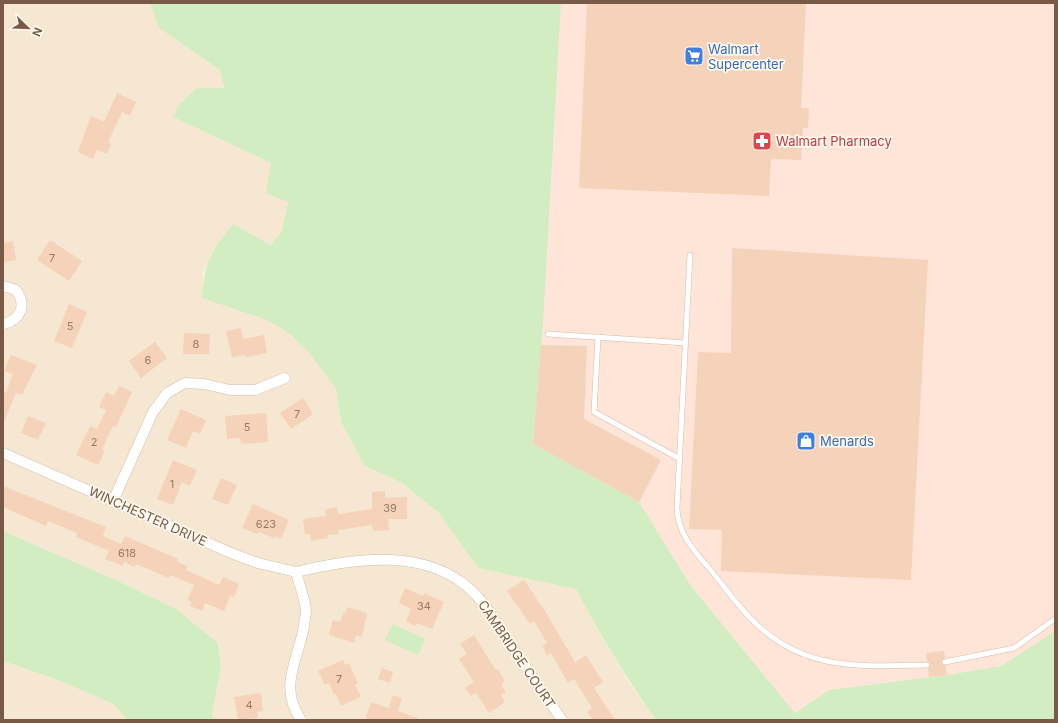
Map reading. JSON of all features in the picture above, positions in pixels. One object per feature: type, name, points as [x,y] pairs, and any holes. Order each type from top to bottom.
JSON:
[{"type":"street","points":[[3,286],[16,290],[22,302],[22,308],[15,319],[3,324]]},
{"type":"street","points":[[113,501],[154,412],[167,393],[186,383],[204,384],[230,390],[255,390],[285,378]]},
{"type":"street","name":"WINCHESTER DRIVE","points":[[3,453],[247,559],[296,572]]},
{"type":"street","name":"CAMBRIDGE COURT","points":[[296,572],[327,564],[394,559],[425,564],[453,576],[476,595],[562,720]]},
{"type":"street","points":[[296,572],[306,611],[302,637],[294,658],[289,686],[294,709],[301,720]]},
{"type":"lane","points":[[690,255],[677,513],[684,537],[762,630],[792,649],[825,662],[860,666],[928,665]]},
{"type":"lane","points":[[548,334],[686,343]]},
{"type":"lane","points":[[598,337],[594,412],[680,458]]},
{"type":"lane","points":[[946,662],[1014,648],[1055,619]]},
{"type":"shaded area","points":[[3,3],[150,3],[159,28],[220,70],[224,89],[197,88],[173,117],[271,163],[288,202],[282,231],[271,245],[233,225],[214,249],[203,273],[203,297],[267,320],[290,334],[310,353],[336,389],[341,422],[365,466],[402,483],[439,513],[478,568],[576,589],[630,684],[656,720],[214,720],[212,714],[221,668],[218,643],[176,609],[120,582],[3,531]]},
{"type":"shaded area","points":[[561,3],[1055,3],[1055,631],[1001,666],[947,675],[829,690],[795,713],[691,586],[639,502],[533,444],[543,326]]},
{"type":"shaded area","points":[[3,661],[55,679],[115,704],[126,718],[125,720],[3,720]]},
{"type":"green space","points":[[150,3],[561,3],[543,326],[533,444],[639,502],[691,586],[795,713],[829,690],[947,675],[1001,666],[1055,631],[1055,720],[656,720],[614,656],[576,589],[478,568],[439,513],[402,483],[365,466],[341,422],[336,389],[310,354],[290,334],[267,320],[202,298],[205,275],[210,258],[219,242],[233,224],[271,245],[282,231],[288,202],[266,193],[271,163],[173,117],[180,104],[197,88],[224,88],[220,70],[159,28]]},
{"type":"green space","points":[[3,531],[120,582],[176,609],[218,643],[221,668],[212,714],[214,720],[125,720],[126,718],[114,704],[55,679],[3,661]]},
{"type":"green space","points":[[393,624],[425,639],[418,655],[385,640]]},
{"type":"building","name":"Walmart Supercenter","points":[[587,3],[806,3],[801,108],[809,108],[808,128],[803,128],[801,160],[771,159],[769,196],[579,188]]},
{"type":"building","points":[[117,93],[136,102],[130,116],[122,112],[108,142],[111,144],[107,154],[97,150],[93,159],[78,152],[91,116],[104,122]]},
{"type":"building","points":[[50,240],[82,261],[69,281],[37,260]]},
{"type":"building","points":[[13,241],[16,260],[3,262],[3,243]]},
{"type":"building","name":"Menards","points":[[732,248],[928,260],[911,580],[721,571],[722,530],[689,529],[698,352],[731,353]]},
{"type":"building","points":[[69,304],[87,312],[72,348],[54,341]]},
{"type":"building","points":[[241,328],[243,339],[264,335],[267,353],[246,357],[245,355],[232,357],[226,331]]},
{"type":"building","points":[[184,333],[210,334],[209,354],[183,354]]},
{"type":"building","points":[[155,342],[167,358],[141,378],[129,361]]},
{"type":"building","points":[[541,345],[587,346],[584,419],[661,460],[639,502],[533,444]]},
{"type":"building","points":[[11,355],[37,365],[22,395],[16,393],[3,424],[3,391],[6,392],[13,374],[4,371]]},
{"type":"building","points":[[119,386],[132,392],[116,427],[113,426],[102,449],[105,451],[98,465],[76,455],[90,426],[97,429],[106,410],[99,407],[106,392],[114,396]]},
{"type":"building","points":[[303,398],[313,414],[291,429],[280,413]]},
{"type":"building","points":[[181,409],[206,420],[200,434],[193,431],[186,448],[167,440]]},
{"type":"building","points":[[266,413],[268,442],[241,444],[240,438],[227,439],[225,416]]},
{"type":"building","points":[[28,416],[46,423],[38,440],[21,433]]},
{"type":"building","points":[[173,460],[197,470],[190,486],[182,482],[173,505],[157,499]]},
{"type":"building","points":[[221,478],[237,485],[228,505],[212,499]]},
{"type":"building","points":[[3,486],[106,527],[103,536],[121,544],[125,536],[178,559],[177,562],[188,566],[186,570],[219,585],[223,577],[239,584],[234,597],[230,596],[224,611],[205,603],[202,611],[190,606],[192,602],[187,600],[194,585],[170,575],[169,578],[136,564],[134,567],[124,562],[123,566],[105,559],[109,551],[76,537],[77,533],[48,521],[46,526],[3,507]]},
{"type":"building","points":[[385,491],[385,498],[407,497],[407,519],[388,519],[389,530],[373,531],[372,525],[338,530],[339,534],[327,535],[328,538],[311,541],[310,534],[305,535],[303,519],[326,516],[325,509],[337,507],[338,514],[372,509],[372,492]]},
{"type":"building","points":[[253,504],[289,520],[281,539],[259,532],[258,534],[242,528]]},
{"type":"building","points":[[524,580],[545,611],[575,662],[586,655],[603,682],[594,688],[615,720],[593,720],[587,712],[592,708],[574,679],[568,683],[551,653],[547,656],[542,646],[547,643],[534,621],[530,624],[507,591]]},
{"type":"building","points":[[405,588],[423,596],[424,593],[444,602],[432,629],[417,623],[415,626],[406,621],[411,609],[399,603]]},
{"type":"building","points":[[348,607],[367,613],[362,637],[356,635],[354,643],[329,635],[333,620],[340,622]]},
{"type":"building","points":[[474,635],[495,669],[497,668],[505,681],[501,684],[506,692],[501,695],[505,702],[489,713],[476,693],[471,696],[465,688],[474,682],[459,659],[467,654],[460,644]]},
{"type":"building","points":[[944,651],[945,658],[941,662],[946,666],[947,675],[929,677],[928,669],[931,665],[927,661],[926,653]]},
{"type":"building","points":[[343,660],[345,665],[349,663],[358,684],[355,685],[361,697],[341,706],[329,683],[325,685],[318,671]]},
{"type":"building","points":[[382,668],[393,672],[390,683],[378,679]]},
{"type":"building","points":[[261,693],[263,711],[257,712],[258,718],[238,720],[234,697]]},
{"type":"building","points":[[393,695],[402,698],[398,711],[418,718],[418,720],[365,720],[371,702],[389,708]]},
{"type":"place","name":"Walmart Supercenter","points":[[694,56]]},
{"type":"place","name":"Walmart Pharmacy","points":[[762,141]]},
{"type":"place","name":"Menards","points":[[806,441]]}]
